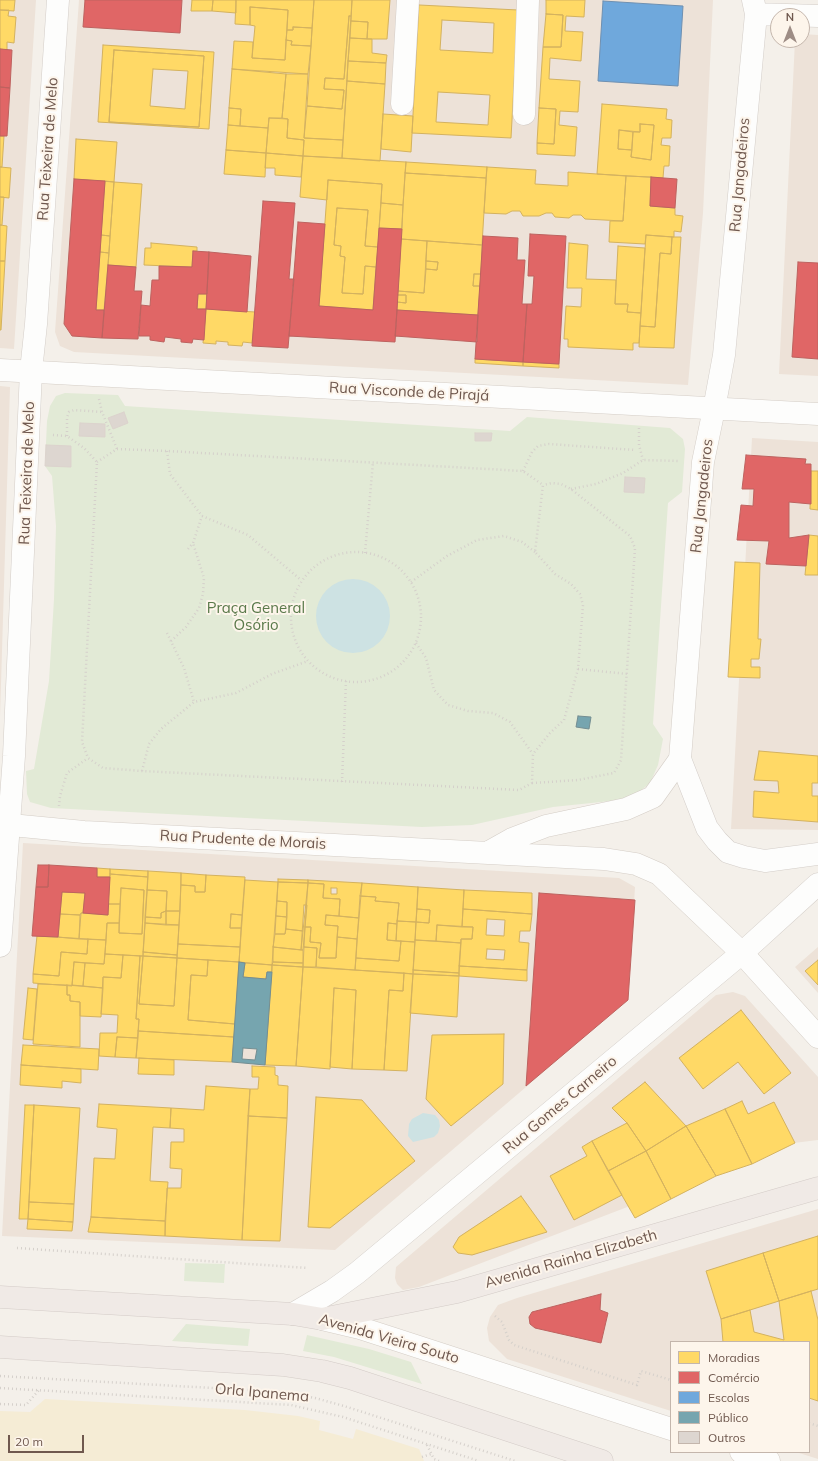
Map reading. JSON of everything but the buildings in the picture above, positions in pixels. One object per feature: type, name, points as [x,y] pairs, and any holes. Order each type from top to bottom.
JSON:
[{"type":"highway","name":"Avenida Rainha Elizabeth","points":[[322,1319],[457,1292],[818,1188]]},
{"type":"highway","name":"Avenida Vieira Souto","points":[[0,1297],[293,1314],[322,1319]]},
{"type":"highway","points":[[0,1347],[283,1365],[322,1371],[350,1378],[602,1461]]},
{"type":"main road","name":"Rua Teixeira de Melo","points":[[0,946],[4,824],[14,756],[31,371],[36,324],[58,0]]},
{"type":"main road","points":[[402,104],[408,0]]},
{"type":"main road","points":[[524,114],[528,0]]},
{"type":"main road","points":[[754,7],[818,16]]},
{"type":"main road","name":"Rua Jangadeiros","points":[[754,7],[724,356],[703,462],[680,759],[707,828],[716,841],[728,852],[765,861],[818,854]]},
{"type":"main road","name":"Rua Visconde de Pirajá","points":[[0,370],[99,374],[818,414]]},
{"type":"main road","points":[[487,854],[512,839],[546,826],[626,809],[653,797],[680,759]]},
{"type":"main road","name":"Rua Prudente de Morais","points":[[4,824],[59,830],[487,854],[604,859],[636,864],[659,874],[742,953],[818,1037]]},
{"type":"main road","name":"Rua Gomes Carneiro","points":[[293,1314],[332,1291],[357,1273],[742,953],[818,884]]},
{"type":"main road","name":"Avenida Vieira Souto","points":[[322,1319],[391,1338],[670,1429]]},
{"type":"main road","points":[[744,1453],[768,1461]]},
{"type":"path","points":[[99,374],[98,394],[102,405],[102,412],[117,449]]},
{"type":"path","points":[[641,405],[639,445],[643,460]]},
{"type":"path","points":[[67,436],[67,417],[69,412],[74,410],[102,412]]},
{"type":"path","points":[[28,434],[67,436],[84,448],[97,462],[82,742],[88,758],[103,768],[342,782],[519,790],[532,783],[578,780],[614,773],[621,760],[628,674],[635,548],[630,536],[571,489],[561,484],[552,483],[543,485],[523,471],[373,462],[117,449],[97,462]]},
{"type":"path","points":[[523,471],[532,452],[538,446],[549,444],[635,450]]},
{"type":"path","points":[[166,451],[170,474],[202,516],[248,534],[302,580]]},
{"type":"path","points":[[571,489],[596,484],[623,473],[643,460],[703,462]]},
{"type":"path","points":[[365,554],[373,462]]},
{"type":"path","points":[[535,552],[543,485]]},
{"type":"path","points":[[188,549],[193,543],[202,516]]},
{"type":"path","points":[[411,582],[447,556],[477,540],[504,536],[522,542],[535,552],[555,574],[571,584],[580,594],[583,605],[578,669],[564,720],[550,732],[533,754],[532,783]]},
{"type":"path","points":[[171,641],[186,627],[199,608],[203,594],[204,578],[193,543]]},
{"type":"path","points":[[358,552],[365,554],[379,556],[397,566],[411,582],[419,602],[421,623],[416,643],[404,660],[388,674],[368,681],[346,681],[326,674],[308,661],[296,643],[290,622],[292,600],[302,580],[317,565],[336,555],[358,552]]},
{"type":"path","points":[[167,633],[184,668],[194,702]]},
{"type":"path","points":[[416,643],[426,658],[434,690],[448,705],[468,712],[493,713],[510,722],[533,754]]},
{"type":"path","points":[[142,771],[149,744],[161,729],[194,702],[236,692],[272,674],[308,661]]},
{"type":"path","points":[[578,669],[628,674]]},
{"type":"path","points":[[342,782],[346,681]]},
{"type":"path","points":[[59,830],[60,796],[67,773],[88,758]]},
{"type":"path","points":[[17,1248],[308,1268]]},
{"type":"path","points":[[495,1316],[502,1322],[509,1340],[514,1345],[637,1385],[641,1371],[670,1380]]},
{"type":"path","name":"Orla Ipanema","points":[[0,1376],[283,1392],[315,1398],[344,1406],[515,1461]]},
{"type":"path","points":[[0,1388],[291,1404],[343,1417],[479,1461]]},
{"type":"path","points":[[0,1404],[26,1405],[39,1390]]},
{"type":"path","points":[[427,1444],[434,1459],[438,1461]]},
{"type":"path","points":[[422,1457],[431,1454]]},
{"type":"shaded area","points":[[0,0],[36,0],[14,349],[0,348]]},
{"type":"shaded area","points":[[79,0],[713,0],[703,213],[688,385],[74,352],[60,346],[55,332]]},
{"type":"shaded area","points":[[810,34],[818,35],[818,376],[779,374],[795,48],[810,48]]},
{"type":"shaded area","points":[[0,386],[10,387],[0,717]]},
{"type":"shaded area","points":[[752,438],[818,442],[818,830],[731,829]]},
{"type":"shaded area","points":[[353,579],[367,582],[379,590],[387,602],[390,616],[387,630],[379,642],[367,650],[353,653],[339,650],[327,642],[319,630],[316,616],[319,602],[327,590],[339,582]]},
{"type":"shaded area","points":[[23,843],[619,878],[635,887],[628,1000],[335,1250],[2,1236]]},
{"type":"shaded area","points":[[818,947],[818,993],[795,967]]},
{"type":"shaded area","points":[[733,992],[745,996],[818,1077],[818,1140],[794,1143],[419,1287],[403,1290],[397,1284],[395,1278],[396,1267],[716,995]]},
{"type":"shaded area","points":[[423,1113],[435,1115],[439,1120],[440,1126],[438,1133],[434,1137],[413,1142],[408,1136],[409,1124],[412,1119]]},
{"type":"shaded area","points":[[818,1209],[818,1459],[799,1453],[810,1453],[810,1341],[670,1341],[670,1411],[507,1359],[489,1341],[487,1328],[490,1317],[498,1305],[517,1298]]},
{"type":"green space","name":"Praça General Osório","points":[[65,393],[118,395],[125,406],[510,431],[527,417],[670,428],[683,439],[685,449],[682,492],[668,503],[653,724],[663,739],[658,765],[650,783],[633,797],[620,800],[553,807],[472,825],[422,827],[51,808],[30,802],[27,794],[26,771],[34,769],[49,681],[54,599],[56,526],[52,476],[45,466],[47,421],[50,406],[56,396]]},
{"type":"green space","points":[[185,1263],[225,1264],[224,1283],[184,1281]]},
{"type":"green space","points":[[186,1324],[250,1329],[248,1346],[172,1341]]},
{"type":"green space","points":[[307,1335],[369,1349],[411,1362],[422,1384],[334,1357],[303,1351]]},
{"type":"sand","points":[[45,1399],[245,1410],[298,1416],[320,1421],[319,1430],[353,1439],[356,1429],[419,1449],[424,1461],[0,1461],[0,1411],[30,1412]]}]
